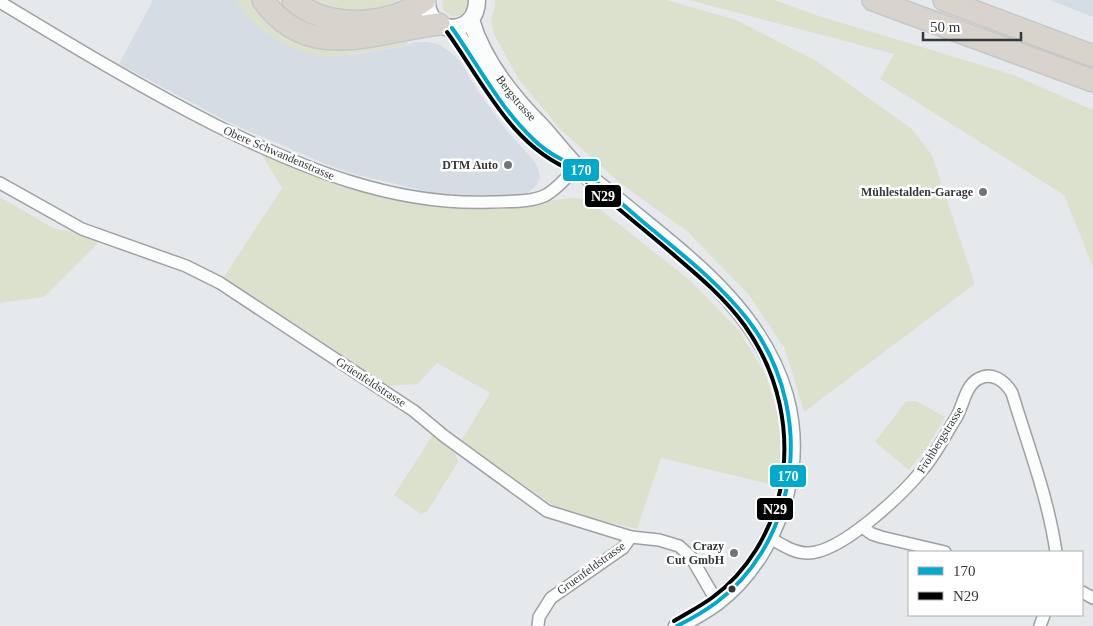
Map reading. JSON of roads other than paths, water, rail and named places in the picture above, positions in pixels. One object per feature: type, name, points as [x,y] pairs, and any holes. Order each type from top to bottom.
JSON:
[{"type":"highway","points":[[263,0],[278,18],[290,27],[304,34],[328,40],[356,39],[414,27],[445,26]]},
{"type":"highway","points":[[293,0],[310,12],[322,17],[350,21],[399,13],[418,6],[426,0]]},
{"type":"highway","points":[[872,0],[1093,81]]},
{"type":"highway","points":[[944,0],[1093,56]]},
{"type":"main road","name":"Bergstrasse","points":[[426,0],[431,16],[445,26],[470,52],[502,102],[527,132],[544,149],[556,157],[577,166]]},
{"type":"main road","points":[[445,26],[465,25],[475,14],[478,0]]},
{"type":"main road","name":"Bergstrasse","points":[[471,20],[476,38],[520,105],[577,166],[691,261],[719,288],[750,322],[768,352],[781,381],[793,442],[787,490],[779,518],[770,538],[754,564],[732,589],[717,602],[677,626]]},
{"type":"street","name":"Obere Schwandenstrasse","points":[[0,2],[126,78],[184,109],[282,156],[338,178],[374,189],[424,199],[475,202],[533,200],[547,194],[577,166]]},
{"type":"street","name":"Grüenfeldstrasse","points":[[0,183],[82,229],[186,266],[220,283],[414,411],[444,436],[547,511],[631,537],[659,540],[679,546],[691,557],[717,602]]},
{"type":"street","name":"Frohbergstrasse","points":[[770,538],[791,550],[810,553],[825,549],[862,527],[904,490],[924,468],[959,414],[972,384],[978,379],[992,376],[1000,378],[1012,393],[1042,489],[1052,526],[1056,551]]},
{"type":"street","points":[[862,527],[872,534],[881,537],[941,551]]},
{"type":"street","name":"Gruenfeldstrasse","points":[[538,626],[539,617],[550,598],[622,548],[631,537]]},
{"type":"place","name":"DTM Auto","points":[[508,165]]},
{"type":"place","name":"Mühlestalden-Garage","points":[[983,192]]},
{"type":"place","name":"Crazy Cut GmbH","points":[[734,553]]}]
